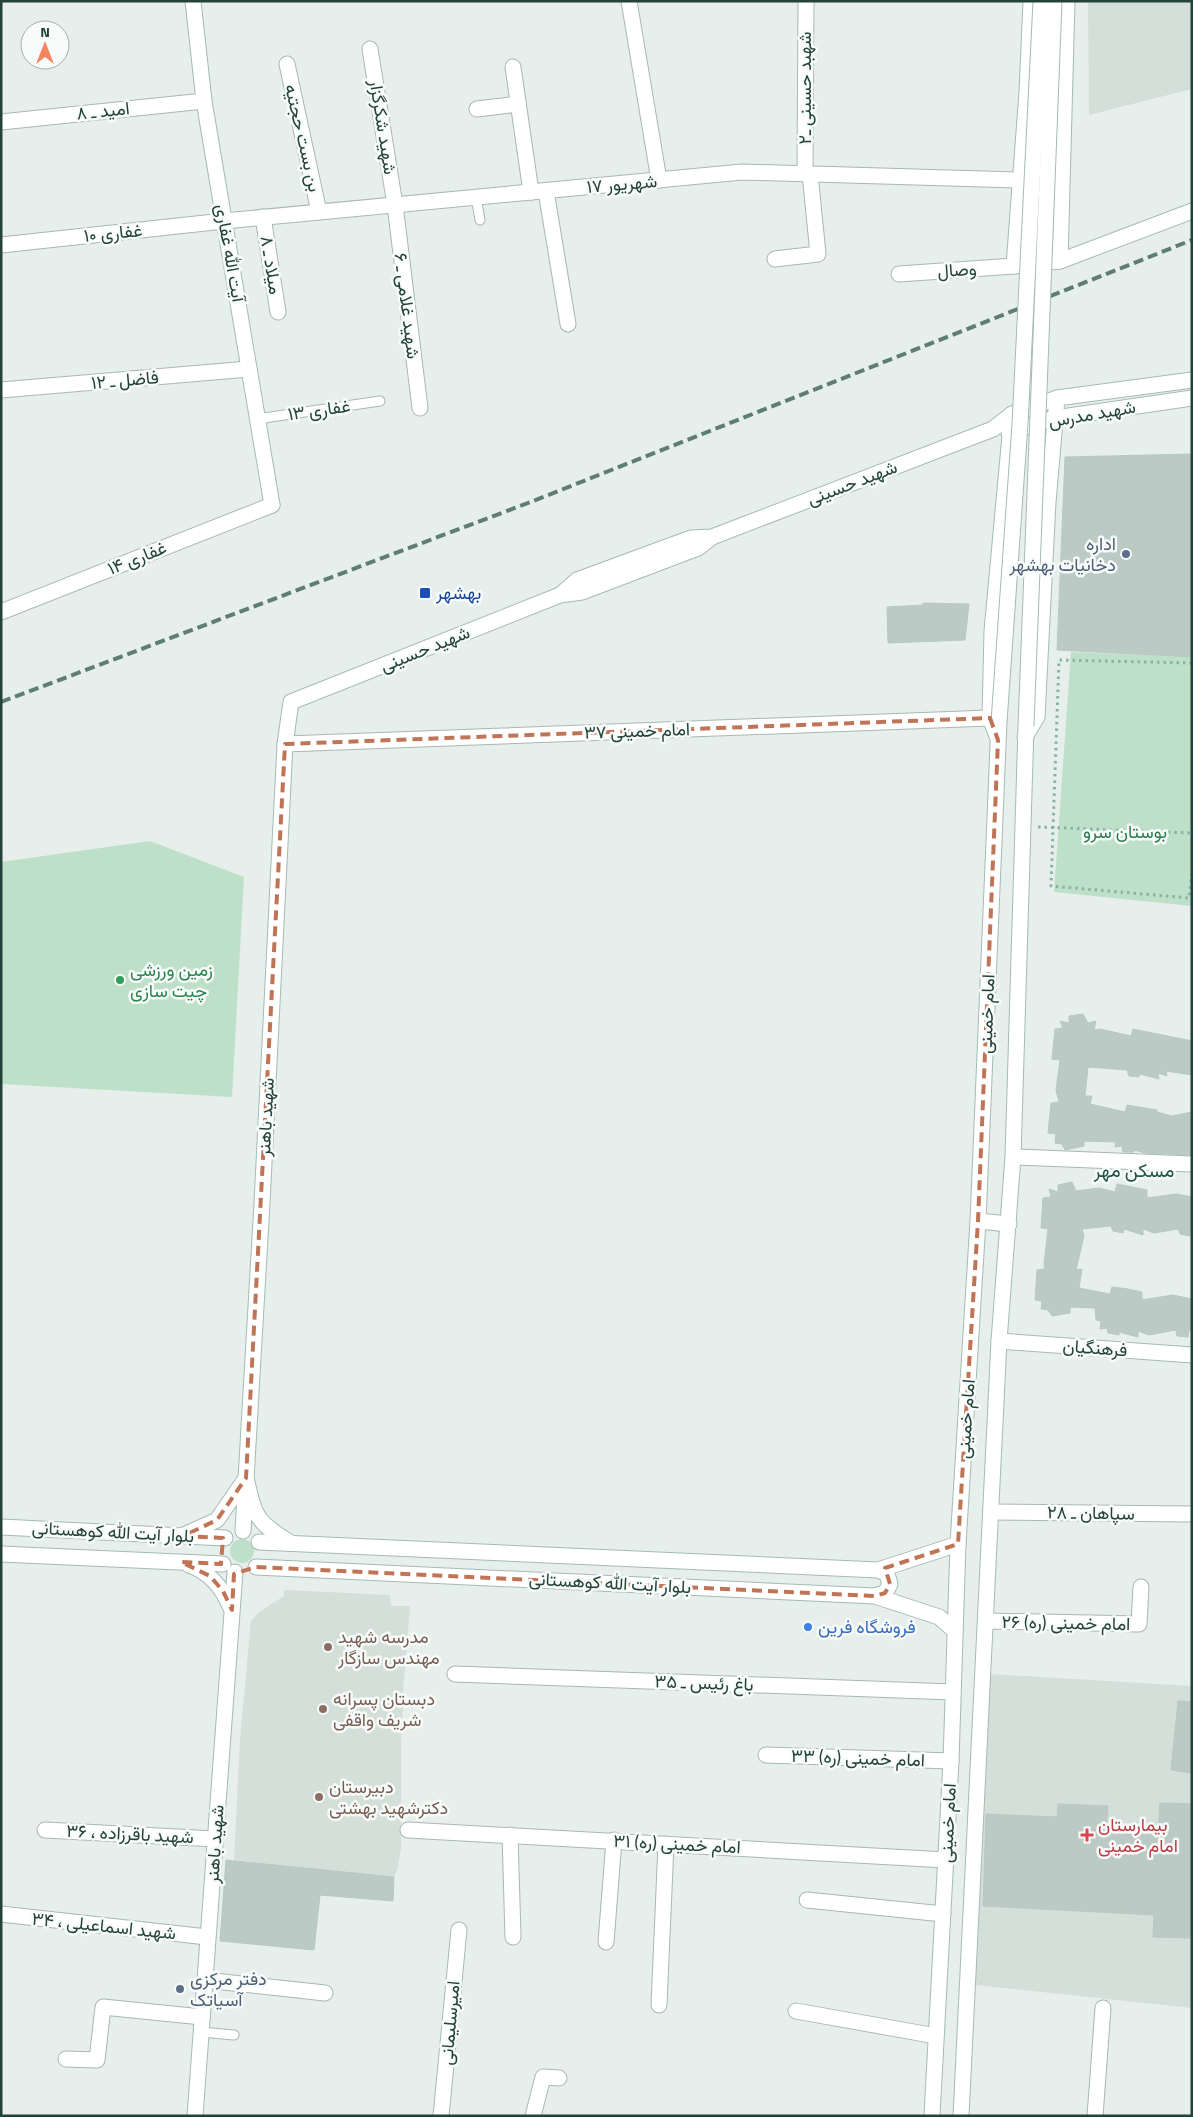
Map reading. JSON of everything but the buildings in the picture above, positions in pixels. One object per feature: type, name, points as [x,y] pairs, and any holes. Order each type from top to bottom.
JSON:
[{"type":"street","name":"آیت الله غفاری","points":[[193,1],[204,101],[272,505]]},
{"type":"street","points":[[629,1],[659,180]]},
{"type":"street","name":"شهبد حسینی ـ۲","points":[[775,258],[818,254],[808,174],[806,1]]},
{"type":"street","points":[[1014,266],[1027,92],[1031,1]]},
{"type":"street","points":[[995,720],[1020,415],[1041,1]]},
{"type":"street","name":"امام خمینی","points":[[961,2116],[999,1341],[1013,1157],[1025,732],[1054,1]]},
{"type":"street","points":[[1060,261],[1067,1]]},
{"type":"street","name":"شهید شکرگزار","points":[[370,49],[395,205]]},
{"type":"street","name":"بن بست حجتیه","points":[[287,64],[319,212]]},
{"type":"street","points":[[513,68],[518,104],[568,324]]},
{"type":"street","points":[[1027,92],[1064,95]]},
{"type":"street","name":"امید ـ ۸","points":[[1,122],[204,101]]},
{"type":"street","points":[[477,109],[518,104]]},
{"type":"street","points":[[1024,135],[1063,138]]},
{"type":"street","name":"۱۷ شهریور","points":[[224,221],[742,172],[1020,180]]},
{"type":"street","name":"شهید غلامی ـ ۶","points":[[395,205],[420,408]]},
{"type":"street","name":"وصال","points":[[899,274],[1060,261],[1192,211]]},
{"type":"street","name":"میلاد ـ ۸","points":[[263,218],[278,312]]},
{"type":"street","name":"غفاری ۱۰","points":[[1,246],[224,221]]},
{"type":"street","name":"فاضل ـ ۱۲","points":[[1,390],[249,369]]},
{"type":"street","name":"شهید مدرس","points":[[993,429],[1012,414],[1057,398],[1192,380]]},
{"type":"street","points":[[1025,732],[1037,717],[1049,481],[1057,398]]},
{"type":"street","name":"شهید مدرس","points":[[1011,434],[1055,418],[1192,398]]},
{"type":"street","points":[[995,720],[992,631],[1012,414]]},
{"type":"street","points":[[993,429],[1011,434]]},
{"type":"street","name":"شهید حسینی","points":[[291,702],[560,595],[577,580],[691,538],[712,537],[993,429]]},
{"type":"street","points":[[1007,478],[1049,481]]},
{"type":"street","points":[[1005,497],[1048,502]]},
{"type":"street","name":"غفاری ۱۴","points":[[1,612],[272,505]]},
{"type":"street","name":"شهید باهنر","points":[[243,1531],[285,744],[291,702]]},
{"type":"street","name":"امام خمینی","points":[[932,2116],[951,1761],[958,1544],[978,1222],[998,740],[995,720]]},
{"type":"street","name":"امام خمینی ۳۷","points":[[285,744],[995,720]]},
{"type":"street","points":[[1013,1157],[1192,1164]]},
{"type":"street","points":[[978,1222],[1009,1224]]},
{"type":"street","name":"فرهنگیان","points":[[999,1341],[1192,1355]]},
{"type":"street","points":[[183,1536],[217,1520],[246,1478]]},
{"type":"street","points":[[246,1478],[254,1510],[259,1520],[269,1530],[295,1545]]},
{"type":"street","name":"سپاهان ـ ۲۸","points":[[990,1512],[1192,1514]]},
{"type":"street","name":"بلوار آیت الله کوهستانی","points":[[1,1527],[225,1538]]},
{"type":"street","points":[[243,1531],[254,1536],[259,1542],[261,1555],[256,1566],[246,1572],[229,1568],[220,1551],[225,1538],[231,1534],[243,1531]]},
{"type":"street","name":"بلوار آیت الله کوهستانی","points":[[259,1542],[878,1570],[958,1544]]},
{"type":"street","name":"بلوار آیت الله کوهستانی","points":[[1,1554],[181,1562],[229,1568]]},
{"type":"street","points":[[181,1562],[194,1566],[210,1576],[224,1591],[232,1610]]},
{"type":"street","name":"بلوار آیت الله کوهستانی","points":[[256,1566],[875,1596],[939,1617],[955,1631]]},
{"type":"street","name":"شهید باهنر","points":[[195,2116],[232,1610],[229,1568]]},
{"type":"street","points":[[875,1596],[885,1593],[890,1584],[887,1574],[878,1570]]},
{"type":"street","name":"امام خمینی (ره) ۲۶","points":[[986,1621],[1139,1624],[1140,1587]]},
{"type":"street","name":"باغ رئیس ـ ۳۵","points":[[455,1674],[953,1692]]},
{"type":"street","name":"امام خمینی (ره) ۳۳","points":[[766,1755],[951,1761]]},
{"type":"street","name":"شهید باقرزاده ، ۳۶","points":[[45,1830],[215,1838]]},
{"type":"street","name":"امام خمینی (ره) ۳۱","points":[[408,1830],[946,1860]]},
{"type":"street","points":[[510,1835],[513,1937]]},
{"type":"street","points":[[606,1942],[614,1840]]},
{"type":"street","points":[[659,2006],[666,1844]]},
{"type":"street","points":[[807,1900],[943,1914]]},
{"type":"street","name":"شهید اسماعیلی ، ۳۴","points":[[1,1914],[207,1937]]},
{"type":"street","name":"امیرسلیمانی","points":[[441,2116],[459,1930]]},
{"type":"street","points":[[205,1980],[325,1993]]},
{"type":"street","points":[[66,2058],[98,2060],[103,2006],[202,2024]]},
{"type":"street","points":[[1095,2116],[1103,2008]]},
{"type":"street","points":[[796,2011],[936,2036]]},
{"type":"street","points":[[533,2116],[543,2077],[559,2078]]},
{"type":"lane","points":[[476,197],[480,220]]},
{"type":"lane","name":"غفاری ۱۳","points":[[257,419],[380,401]]},
{"type":"lane","points":[[202,2024],[234,2035]]},
{"type":"path","points":[[1192,663],[1059,660],[1051,886],[1189,898],[1192,872]]},
{"type":"path","points":[[1022,826],[1192,833]]},
{"type":"highlighted area","points":[[990,718],[998,740],[978,1221],[958,1544],[885,1568],[890,1584],[885,1593],[875,1596],[256,1567],[234,1574],[232,1610],[223,1591],[210,1576],[181,1562],[221,1564],[223,1538],[183,1536],[217,1520],[246,1478],[285,744]]},
{"type":"shaded area","points":[[1088,1],[1192,1],[1192,89],[1089,115]]},
{"type":"shaded area","points":[[284,1590],[390,1595],[391,1606],[410,1606],[401,1745],[401,1849],[394,1877],[234,1860],[240,1739],[251,1621],[259,1612],[284,1596]]},
{"type":"shaded area","name":"بیمارستان امام خمینی","points":[[989,1674],[1192,1686],[1192,2008],[975,1985]]},
{"type":"green space","name":"بوستان سرو","points":[[1071,652],[1192,657],[1192,906],[1054,892]]},
{"type":"green space","name":"زمین ورزشی چیت سازی","points":[[150,841],[244,877],[232,1097],[1,1084],[1,862]]},
{"type":"green space","points":[[242,1539],[251,1542],[254,1551],[251,1560],[242,1563],[233,1560],[230,1551],[233,1542]]},
{"type":"railway","points":[[1,702],[528,503],[1192,240]]},
{"type":"place","name":"اداره دخانیات بهشهر","points":[[1126,554]]},
{"type":"place","name":"بهشهر","points":[[425,593]]},
{"type":"place","name":"زمین ورزشی چیت سازی","points":[[120,980]]},
{"type":"place","name":"فروشگاه فرین","points":[[808,1627]]},
{"type":"place","name":"مدرسه شهید مهندس سازگار","points":[[328,1647]]},
{"type":"place","name":"دبستان پسرانه شریف واقفی","points":[[323,1709]]},
{"type":"place","name":"دبیرستان دکترشهید بهشتی","points":[[319,1797]]},
{"type":"place","name":"بیمارستان امام خمینی","points":[[1087,1835]]},
{"type":"place","name":"دفتر مرکزی آسیاتک","points":[[180,1989]]},
{"type":"district","name":"مسکن مهر","points":[[1134,1170]]}]
